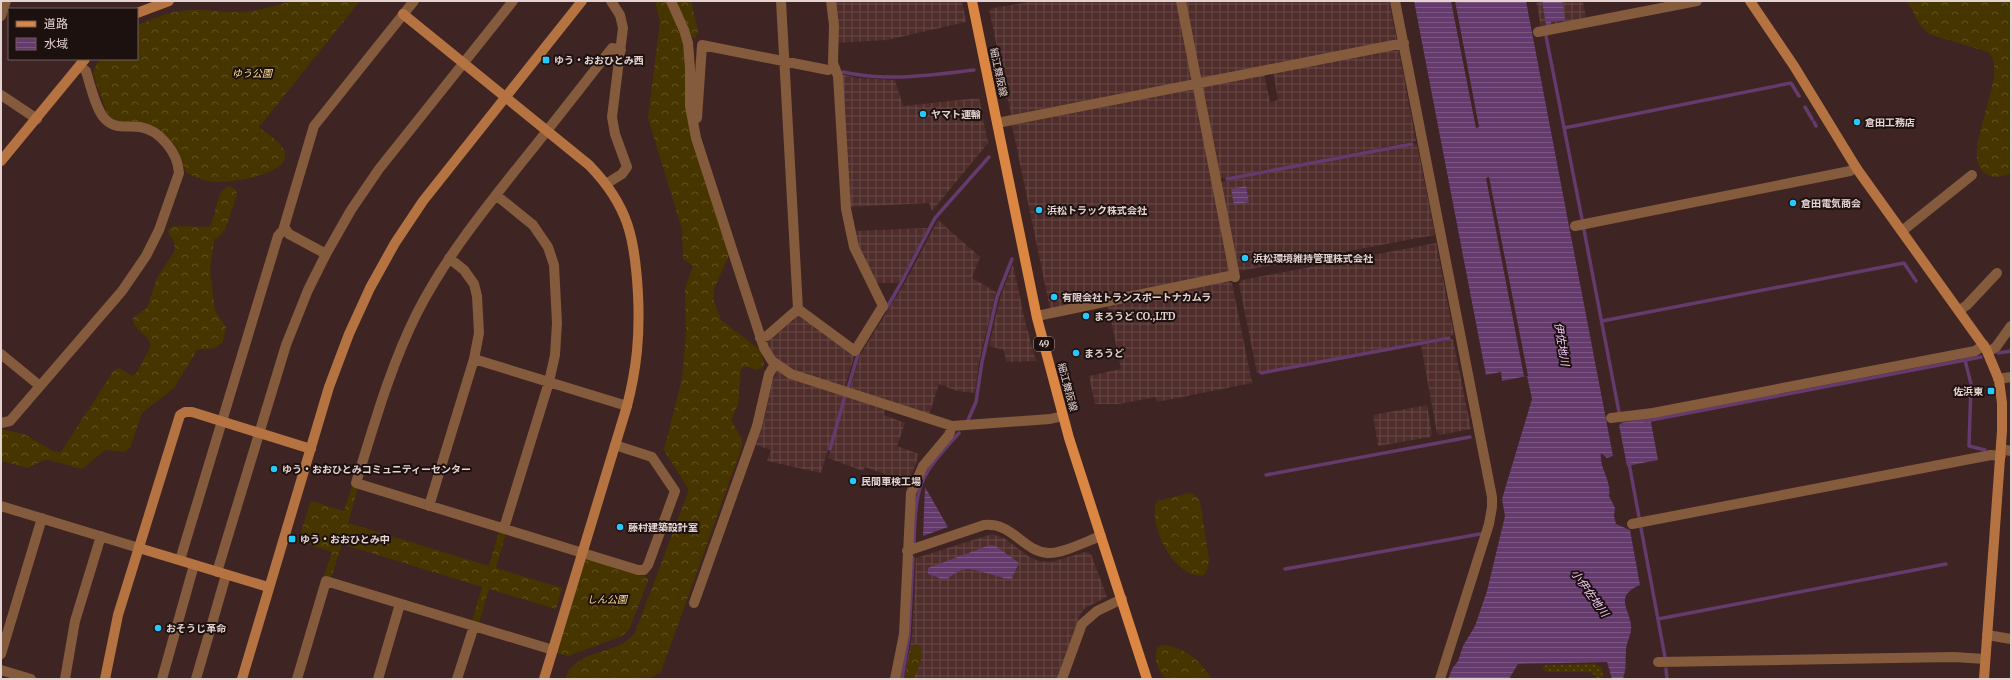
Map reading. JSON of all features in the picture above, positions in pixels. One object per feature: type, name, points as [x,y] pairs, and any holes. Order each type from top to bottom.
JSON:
[{"type":"main road","name":"細江舞阪線","points":[[972,1],[1037,316],[1063,416],[1147,679]]},
{"type":"street","points":[[1,16],[6,1]]},
{"type":"street","points":[[138,12],[157,2],[169,1]]},
{"type":"street","points":[[180,560],[278,236],[284,230],[284,223],[314,126],[414,1]]},
{"type":"street","points":[[196,679],[221,573],[259,433],[293,327],[326,254],[351,210],[379,169],[513,1]]},
{"type":"street","points":[[242,679],[268,587],[330,387],[349,334],[386,258],[423,201],[582,1]]},
{"type":"street","points":[[606,184],[622,174],[627,167],[615,134],[612,117],[623,34],[622,21],[611,1]]},
{"type":"street","points":[[671,1],[688,42],[690,106],[699,145],[760,338],[767,355],[775,364],[791,374],[952,426],[1050,420],[1063,416]]},
{"type":"street","points":[[781,1],[798,309]]},
{"type":"street","points":[[798,309],[855,351],[883,306],[854,247],[846,209],[838,76],[835,68],[834,25],[830,1]]},
{"type":"street","points":[[1037,316],[1234,276],[1181,1]]},
{"type":"street","points":[[1395,1],[1492,506],[1489,524],[1440,679]]},
{"type":"street","points":[[1538,32],[1697,1]]},
{"type":"street","points":[[1750,1],[1794,66],[1856,167],[1960,310],[1986,349],[1998,378],[2004,452],[1984,679]]},
{"type":"street","points":[[403,14],[589,165],[606,184],[620,205],[626,220],[635,253],[639,320],[639,346],[636,371],[616,444],[544,679]]},
{"type":"street","points":[[997,123],[1404,43]]},
{"type":"street","points":[[693,119],[697,118],[702,45],[828,70],[835,68]]},
{"type":"street","points":[[616,444],[652,457],[673,487],[674,496],[648,565],[644,570],[638,570],[356,483],[398,354],[418,312],[449,258],[496,195],[612,48],[621,50]]},
{"type":"street","points":[[1,161],[83,63]]},
{"type":"street","points":[[1,424],[10,421],[122,291],[146,256],[159,230],[179,172],[178,161],[173,152],[158,136],[144,128],[119,127],[104,119],[83,63]]},
{"type":"street","points":[[1,95],[37,119]]},
{"type":"street","points":[[1575,226],[1842,173],[1856,167]]},
{"type":"street","points":[[1902,231],[1945,195],[1972,175]]},
{"type":"street","points":[[496,195],[539,232],[552,256],[557,334],[555,355],[548,382],[504,528]]},
{"type":"street","points":[[284,230],[326,254]]},
{"type":"street","points":[[429,506],[474,359],[479,333],[476,292],[469,276],[449,258]]},
{"type":"street","points":[[1960,310],[1967,305],[1997,273]]},
{"type":"street","points":[[760,338],[767,336],[798,309]]},
{"type":"street","points":[[1612,418],[1653,412],[1986,349],[1999,344],[2011,326]]},
{"type":"street","points":[[1,354],[40,386]]},
{"type":"street","points":[[474,359],[627,406]]},
{"type":"street","points":[[694,603],[757,426],[769,374],[775,364]]},
{"type":"street","points":[[1998,378],[2011,377]]},
{"type":"street","points":[[105,679],[114,632],[138,548],[180,415],[185,412],[192,412],[311,449]]},
{"type":"street","points":[[896,679],[904,634],[910,503],[914,484],[922,466],[949,435],[952,426]]},
{"type":"street","points":[[1632,524],[2004,452]]},
{"type":"street","points":[[1,506],[268,587]]},
{"type":"street","points":[[1,654],[42,518]]},
{"type":"street","points":[[907,551],[984,526],[992,525],[1009,530],[1032,548],[1046,553],[1059,551],[1101,536]]},
{"type":"street","points":[[64,679],[75,621],[101,536]]},
{"type":"street","points":[[162,679],[194,565]]},
{"type":"street","points":[[297,679],[326,581],[553,650]]},
{"type":"street","points":[[1062,679],[1082,624],[1097,611],[1122,599]]},
{"type":"street","points":[[378,679],[400,604]]},
{"type":"street","points":[[457,679],[474,626]]},
{"type":"street","points":[[1987,635],[2011,639]]},
{"type":"street","points":[[1658,662],[1954,657],[1985,659]]},
{"type":"street","points":[[1,670],[31,679]]},
{"type":"shaded area","points":[[834,1],[962,1],[966,22],[887,40],[837,43]]},
{"type":"shaded area","points":[[1034,1],[1177,1],[1193,80],[1011,115],[989,9]]},
{"type":"shaded area","points":[[1184,1],[1389,1],[1397,41],[1202,79],[1199,77]]},
{"type":"shaded area","points":[[1536,1],[1583,1],[1586,18],[1541,27]]},
{"type":"shaded area","points":[[1387,50],[1399,51],[1416,141],[1219,179],[1201,87],[1264,74],[1270,102],[1278,100],[1273,72]]},
{"type":"shaded area","points":[[841,74],[856,78],[895,80],[903,106],[979,98],[988,143],[932,211],[929,203],[850,207]]},
{"type":"shaded area","points":[[1195,89],[1230,268],[1227,272],[1050,309],[1012,125]]},
{"type":"shaded area","points":[[1417,144],[1435,235],[1240,271],[1236,269],[1220,182]]},
{"type":"shaded area","points":[[938,220],[980,257],[972,278],[996,292],[979,362],[975,393],[957,391],[939,384],[929,415],[850,389],[860,355],[903,286]]},
{"type":"shaded area","points":[[928,228],[899,283],[876,283],[857,246],[854,231]]},
{"type":"shaded area","points":[[1436,243],[1454,335],[1257,373],[1239,284],[1242,280]]},
{"type":"shaded area","points":[[1013,264],[1025,321],[1036,361],[1006,362],[1004,350],[989,346],[1000,298]]},
{"type":"shaded area","points":[[1228,281],[1232,283],[1252,383],[1157,402],[1156,397],[1119,404],[1095,404],[1089,376],[1121,369],[1108,306]]},
{"type":"shaded area","points":[[800,314],[855,354],[845,387],[793,370],[775,358],[767,343]]},
{"type":"shaded area","points":[[1453,339],[1471,429],[1440,435],[1437,433],[1421,345]]},
{"type":"shaded area","points":[[777,371],[790,378],[844,396],[821,473],[767,461],[771,450],[756,445],[764,420],[772,383]]},
{"type":"shaded area","points":[[846,397],[885,409],[884,415],[905,423],[897,446],[919,454],[909,483],[865,467],[863,471],[828,458]]},
{"type":"shaded area","points":[[1427,405],[1432,434],[1430,437],[1378,446],[1373,415]]},
{"type":"shaded area","points":[[992,534],[1004,538],[1028,556],[1038,561],[1051,562],[1086,552],[1091,554],[1107,597],[1085,608],[1080,615],[1057,679],[904,679],[912,635],[916,558]]},
{"type":"green space","name":"ゆう公園","points":[[293,1],[360,1],[259,127],[276,140],[284,150],[285,158],[280,165],[272,171],[248,178],[218,182],[193,176],[186,172],[177,150],[161,132],[146,123],[120,122],[108,116],[93,74],[96,65],[100,60],[138,60],[138,26],[159,16],[175,12],[199,10],[242,12],[262,9]]},
{"type":"green space","points":[[655,1],[666,1],[680,32],[686,56],[686,107],[729,255],[714,289],[713,298],[721,320],[761,351],[764,363],[762,368],[757,370],[745,366],[741,369],[738,405],[731,420],[742,439],[742,447],[661,672],[648,679],[565,679],[570,669],[578,662],[587,657],[618,646],[627,641],[635,633],[689,490],[664,450],[682,379],[686,333],[685,289],[693,266],[683,259],[682,229],[648,118],[660,22]]},
{"type":"green space","points":[[676,1],[691,1],[698,31],[695,39],[690,35]]},
{"type":"green space","points":[[1907,1],[2011,1],[2011,173],[1995,177],[1985,173],[1978,163],[1977,149],[1980,132],[1994,77],[1994,62],[1988,52],[1929,34],[1920,25]]},
{"type":"green space","points":[[229,186],[236,190],[237,195],[225,230],[214,241],[210,270],[215,311],[226,327],[223,342],[215,348],[197,350],[174,388],[142,413],[131,446],[125,452],[105,450],[82,469],[49,460],[44,460],[28,468],[1,461],[1,429],[24,434],[53,451],[61,452],[114,370],[119,368],[132,376],[137,372],[151,346],[150,342],[133,322],[133,318],[147,308],[157,278],[175,250],[174,241],[169,235],[168,230],[174,226],[209,227],[214,216],[218,198],[224,189]]},
{"type":"green space","points":[[352,486],[358,488],[348,523],[489,566],[499,531],[506,533],[496,568],[562,588],[556,609],[489,589],[479,623],[472,621],[482,587],[342,544],[331,578],[324,576],[332,552],[298,541],[311,501],[344,511]]},
{"type":"green space","points":[[1189,493],[1194,494],[1200,501],[1209,559],[1208,568],[1204,575],[1193,575],[1183,569],[1174,560],[1166,549],[1156,523],[1155,511],[1157,501]]},
{"type":"green space","name":"しん公園","points":[[590,559],[649,578],[629,630],[622,636],[568,656],[557,653],[585,561]]},
{"type":"green space","points":[[915,644],[920,645],[922,653],[920,662],[914,679],[904,679],[910,653]]},
{"type":"green space","points":[[1162,645],[1177,648],[1197,660],[1212,679],[1165,678],[1156,661],[1157,648]]},
{"type":"green space","points":[[1595,664],[1602,668],[1603,679],[1596,679],[1595,675],[1590,672],[1546,672],[1542,668],[1546,665]]},
{"type":"water","points":[[1414,1],[1526,1],[1613,456],[1607,458],[1601,453],[1601,459],[1609,485],[1609,496],[1615,508],[1614,516],[1616,524],[1630,530],[1640,585],[1631,590],[1625,600],[1625,605],[1631,623],[1631,630],[1626,648],[1623,679],[1612,679],[1607,662],[1518,664],[1509,679],[1448,679],[1452,669],[1458,661],[1463,646],[1475,626],[1487,591],[1505,516],[1502,499],[1532,399],[1527,376],[1502,381],[1501,372],[1486,375]]},
{"type":"water","points":[[1542,1],[1562,1],[1565,20],[1551,22],[1551,25],[1546,25]]},
{"type":"water","points":[[1246,186],[1249,202],[1234,205],[1231,189]]},
{"type":"water","points":[[1650,417],[1658,460],[1627,466],[1619,425],[1621,423]]},
{"type":"water","points":[[925,487],[948,527],[923,536]]},
{"type":"water","points":[[990,545],[996,546],[1019,563],[1011,580],[967,569],[959,571],[945,580],[928,574],[928,568]]},
{"type":"pier","points":[[1451,1],[1455,1],[1479,127],[1476,128]]},
{"type":"pier","points":[[1489,177],[1528,376],[1524,376],[1486,178]]},
{"type":"waterway","points":[[1546,36],[1582,219]]},
{"type":"waterway","points":[[843,72],[876,77],[908,77],[974,70]]},
{"type":"waterway","points":[[1564,128],[1791,83],[1799,96]]},
{"type":"waterway","points":[[1805,107],[1812,119]]},
{"type":"waterway","points":[[1814,122],[1816,126]]},
{"type":"waterway","points":[[1227,179],[1412,144]]},
{"type":"waterway","points":[[886,309],[935,218],[989,157]]},
{"type":"waterway","points":[[1584,230],[1619,412]]},
{"type":"waterway","points":[[968,420],[976,402],[982,362],[997,297],[1012,259]]},
{"type":"waterway","points":[[1602,321],[1904,263],[1916,281]]},
{"type":"waterway","points":[[1261,373],[1449,338]]},
{"type":"waterway","points":[[848,388],[859,351]]},
{"type":"waterway","points":[[1998,353],[2011,351]]},
{"type":"waterway","points":[[1646,421],[1981,357]]},
{"type":"waterway","points":[[1965,360],[1971,384],[1969,446],[1985,450]]},
{"type":"waterway","points":[[830,449],[845,396]]},
{"type":"waterway","points":[[914,544],[916,508],[918,494],[922,483],[927,472],[935,461],[959,433]]},
{"type":"waterway","points":[[1266,475],[1470,437]]},
{"type":"waterway","points":[[1629,463],[1639,517]]},
{"type":"waterway","points":[[1641,528],[1665,657]]},
{"type":"waterway","points":[[1285,569],[1480,534]]},
{"type":"waterway","points":[[902,679],[909,635],[913,558]]},
{"type":"waterway","points":[[1658,619],[1946,564]]},
{"type":"waterway","points":[[1666,669],[1667,679]]},
{"type":"place","name":"ゆう・おおひとみ西","points":[[546,60]]},
{"type":"place","name":"ヤマト運輸","points":[[923,114]]},
{"type":"place","name":"倉田工務店","points":[[1857,122]]},
{"type":"place","name":"倉田電気商会","points":[[1793,203]]},
{"type":"place","name":"浜松トラック株式会社","points":[[1039,210]]},
{"type":"place","name":"浜松環境維持管理株式会社","points":[[1245,258]]},
{"type":"place","name":"有限会社トランスポートナカムラ","points":[[1054,297]]},
{"type":"place","name":"まろうど CO.,LTD","points":[[1086,316]]},
{"type":"place","name":"まろうど","points":[[1076,353]]},
{"type":"place","name":"佐浜東","points":[[1991,391]]},
{"type":"place","name":"ゆう・おおひとみコミュニティーセンター","points":[[274,469]]},
{"type":"place","name":"民間車検工場","points":[[853,481]]},
{"type":"place","name":"藤村建築設計室","points":[[620,527]]},
{"type":"place","name":"ゆう・おおひとみ中","points":[[292,539]]},
{"type":"place","name":"おそうじ革命","points":[[158,628]]},
{"type":"water label","name":"伊佐地川","points":[[1562,344]]},
{"type":"water label","name":"小伊佐地川","points":[[1590,593]]}]
